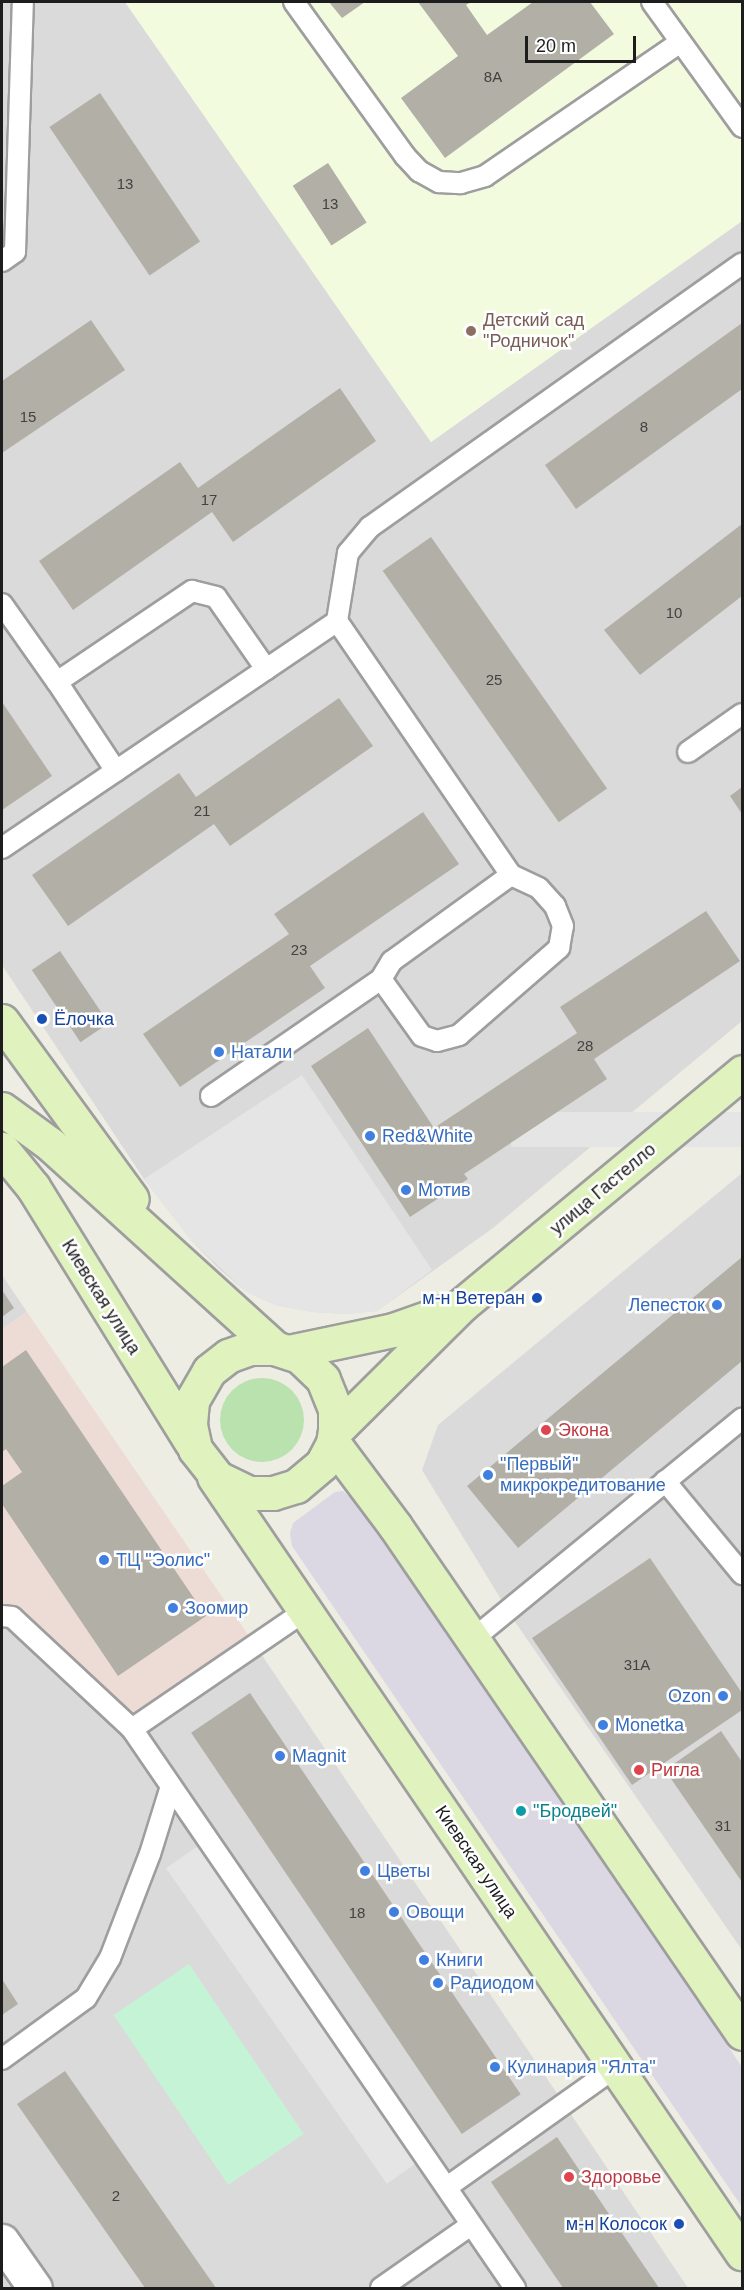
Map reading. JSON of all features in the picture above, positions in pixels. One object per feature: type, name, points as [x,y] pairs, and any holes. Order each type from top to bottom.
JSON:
[{"type":"main road","points":[[2,1021],[176,1259]]},
{"type":"main road","name":"улица Гастелло","points":[[463,1304],[742,1072]]},
{"type":"main road","points":[[2,1110],[50,1144],[176,1259],[282,1350],[308,1363],[323,1379],[335,1409],[334,1437],[742,2033]]},
{"type":"main road","points":[[2,1110],[33,1187]]},
{"type":"main road","name":"Киевская улица","points":[[2,1149],[33,1187],[202,1460],[742,2253]]},
{"type":"main road","points":[[463,1304],[334,1437],[314,1473],[296,1486],[273,1493],[238,1489],[202,1460],[190,1425],[192,1401],[209,1371],[239,1351],[256,1347],[282,1350],[393,1330],[463,1304]]},
{"type":"street","points":[[2,2241],[35,2289]]},
{"type":"lane","points":[[2,261],[15,252],[23,2]]},
{"type":"lane","points":[[294,2],[405,156],[419,171],[439,182],[460,183],[485,176],[681,42]]},
{"type":"lane","points":[[652,2],[742,127]]},
{"type":"lane","points":[[381,979],[423,1036],[437,1041],[459,1035],[559,948],[563,926],[555,906],[539,888],[511,875],[337,621],[348,553],[370,527],[742,264]]},
{"type":"lane","points":[[57,682],[192,591],[216,597],[266,669]]},
{"type":"lane","points":[[2,604],[116,771]]},
{"type":"lane","points":[[2,848],[337,621]]},
{"type":"lane","points":[[687,753],[742,714]]},
{"type":"lane","points":[[211,1096],[381,979],[392,961],[511,875]]},
{"type":"lane","points":[[473,1639],[742,1419]]},
{"type":"lane","points":[[665,1481],[742,1574]]},
{"type":"lane","points":[[132,1729],[304,1611]]},
{"type":"lane","points":[[2,1616],[12,1617],[132,1729],[515,2289]]},
{"type":"lane","points":[[2,2060],[86,1998],[110,1958],[150,1854],[171,1786]]},
{"type":"lane","points":[[447,2187],[616,2067]]},
{"type":"lane","points":[[381,2289],[471,2225]]},
{"type":"shaded area","points":[[2,2],[125,2],[431,442],[742,221],[742,1021],[493,1228],[377,1311],[347,1314],[313,1312],[275,1305],[245,1291],[218,1268],[192,1241],[144,1179],[2,965]]},
{"type":"shaded area","name":"Детский сад \"Родничок\"","points":[[125,2],[742,2],[742,221],[431,442]]},
{"type":"shaded area","points":[[302,1075],[432,1270],[377,1311],[347,1314],[313,1312],[275,1305],[245,1291],[192,1241],[144,1179]]},
{"type":"shaded area","points":[[511,1112],[742,1112],[742,1147],[511,1147]]},
{"type":"shaded area","points":[[742,1173],[742,1950],[513,1619],[422,1470],[438,1425]]},
{"type":"shaded area","points":[[2,1275],[27,1312],[2,1329]]},
{"type":"shaded area","points":[[27,1312],[255,1645],[132,1729],[2,1616],[2,1329]]},
{"type":"shaded area","name":"\"Бродвей\"","points":[[343,1491],[363,1509],[742,2067],[742,2207],[292,1546],[290,1533],[293,1523],[335,1492]]},
{"type":"shaded area","points":[[2,1616],[255,1645],[688,2288],[2,2288]]},
{"type":"shaded area","points":[[198,1846],[419,2161],[387,2184],[166,1868]]},
{"type":"shaded area","points":[[189,1964],[304,2134],[228,2185],[114,2015]]},
{"type":"green space","points":[[262,1378],[278,1381],[292,1390],[301,1404],[304,1420],[301,1436],[292,1450],[278,1459],[262,1462],[246,1459],[232,1450],[223,1436],[220,1420],[223,1404],[232,1390],[246,1381]]},
{"type":"building","points":[[329,2],[365,2],[342,18]]},
{"type":"building","points":[[418,2],[471,2],[466,5],[487,35],[533,2],[590,2],[614,34],[445,158],[401,98],[458,56]]},
{"type":"building","points":[[100,93],[200,241],[150,276],[49,127]]},
{"type":"building","points":[[328,163],[367,223],[331,245],[293,186]]},
{"type":"building","points":[[91,320],[125,370],[2,453],[2,381]]},
{"type":"building","points":[[742,323],[742,389],[576,509],[545,465]]},
{"type":"building","points":[[340,388],[376,441],[233,542],[212,512],[73,610],[39,561],[180,462],[198,488]]},
{"type":"building","points":[[742,524],[742,596],[640,675],[604,630]]},
{"type":"building","points":[[431,537],[607,788],[559,822],[383,571]]},
{"type":"building","points":[[339,698],[373,746],[230,846],[214,824],[68,926],[32,875],[179,773],[196,797]]},
{"type":"building","points":[[2,702],[52,776],[2,810]]},
{"type":"building","points":[[742,787],[742,814],[730,796]]},
{"type":"building","points":[[423,812],[459,864],[310,966],[325,988],[180,1087],[143,1034],[289,934],[274,914]]},
{"type":"building","points":[[706,911],[740,961],[594,1059],[607,1079],[464,1174],[468,1179],[410,1217],[311,1066],[368,1028],[434,1128],[577,1033],[560,1007]]},
{"type":"building","points":[[60,951],[109,1023],[80,1042],[32,970]]},
{"type":"building","points":[[742,1257],[742,1361],[518,1548],[467,1486]]},
{"type":"building","points":[[2,1290],[14,1308],[2,1317]]},
{"type":"building","name":"ТЦ \"Эолис\"","points":[[26,1350],[206,1616],[118,1676],[2,1504],[2,1486],[22,1472],[6,1449],[2,1452],[2,1367]]},
{"type":"building","points":[[650,1558],[742,1693],[742,1710],[632,1785],[532,1638]]},
{"type":"building","points":[[250,1693],[521,2094],[462,2134],[191,1733]]},
{"type":"building","points":[[721,1731],[742,1762],[742,1882],[665,1770]]},
{"type":"building","points":[[2,1979],[18,2004],[2,2015]]},
{"type":"building","points":[[65,2071],[216,2288],[145,2288],[17,2104]]},
{"type":"building","points":[[557,2137],[659,2288],[563,2288],[491,2182]]},
{"type":"place","name":"Детский сад \"Родничок\"","points":[[471,331]]},
{"type":"place","name":"Ёлочка","points":[[42,1019]]},
{"type":"place","name":"Натали","points":[[219,1052]]},
{"type":"place","name":"Red&White","points":[[370,1136]]},
{"type":"place","name":"Мотив","points":[[406,1190]]},
{"type":"place","name":"м-н Ветеран","points":[[537,1298]]},
{"type":"place","name":"Лепесток","points":[[717,1305]]},
{"type":"place","name":"Экона","points":[[546,1430]]},
{"type":"place","name":"\"Первый\" микрокредитование","points":[[488,1475]]},
{"type":"place","name":"ТЦ \"Эолис\"","points":[[104,1560]]},
{"type":"place","name":"Зоомир","points":[[173,1608]]},
{"type":"place","name":"Ozon","points":[[723,1696]]},
{"type":"place","name":"Monetka","points":[[603,1725]]},
{"type":"place","name":"Magnit","points":[[280,1756]]},
{"type":"place","name":"Ригла","points":[[639,1770]]},
{"type":"place","name":"\"Бродвей\"","points":[[521,1811]]},
{"type":"place","name":"Цветы","points":[[365,1871]]},
{"type":"place","name":"Овощи","points":[[394,1912]]},
{"type":"place","name":"Книги","points":[[424,1960]]},
{"type":"place","name":"Радиодом","points":[[438,1983]]},
{"type":"place","name":"Кулинария \"Ялта\"","points":[[495,2067]]},
{"type":"place","name":"Здоровье","points":[[569,2177]]},
{"type":"place","name":"м-н Колосок","points":[[679,2224]]}]
